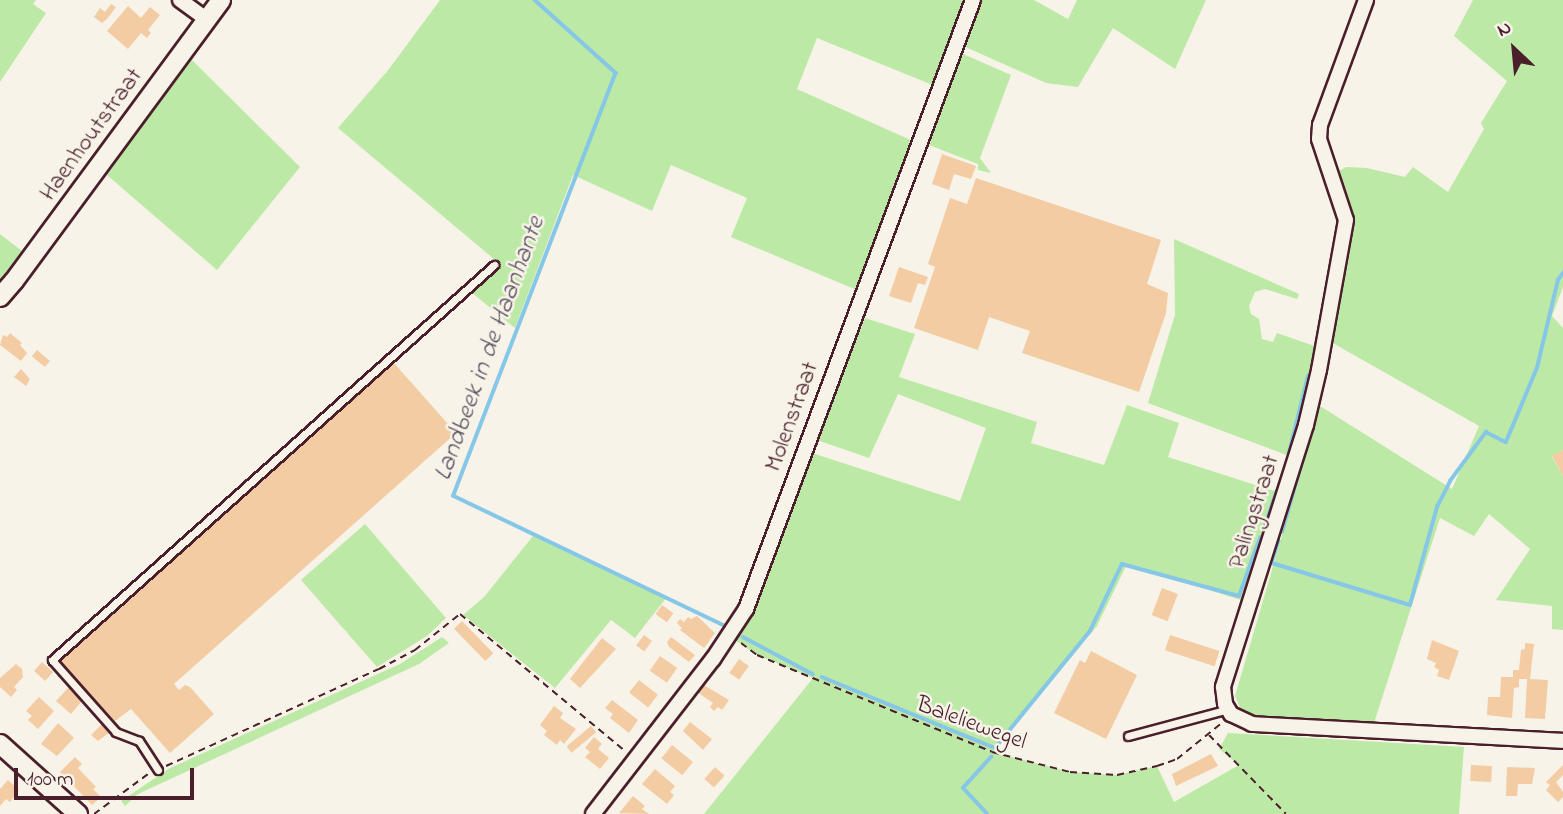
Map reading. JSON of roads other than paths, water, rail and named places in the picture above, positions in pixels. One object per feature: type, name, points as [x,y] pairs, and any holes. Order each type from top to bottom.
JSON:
[{"type":"street","points":[[180,0],[206,19]]},
{"type":"street","name":"Haenhoutstraat","points":[[0,297],[220,0]]},
{"type":"street","name":"Molenstraat","points":[[593,814],[731,635],[746,609],[973,0]]},
{"type":"street","name":"Palingstraat","points":[[1230,712],[1223,687],[1306,425],[1341,253],[1346,220],[1319,139],[1320,125],[1366,0]]},
{"type":"street","points":[[1230,712],[1252,724],[1563,741]]},
{"type":"street","points":[[0,744],[78,814]]},
{"type":"lane","points":[[158,770],[139,741],[116,732],[52,660],[494,265]]},
{"type":"lane","points":[[1128,736],[1230,712]]},
{"type":"waterway","name":"Landbeek in de Haanhante","points":[[535,0],[616,73],[454,496],[728,627]]},
{"type":"waterway","points":[[1279,541],[1272,563],[1410,605],[1437,507],[1450,481],[1486,432],[1506,442],[1537,368],[1558,280],[1563,273]]},
{"type":"waterway","points":[[1289,453],[1308,376]]},
{"type":"waterway","points":[[1282,532],[1318,405]]},
{"type":"waterway","points":[[1264,528],[1277,491]]},
{"type":"waterway","points":[[822,677],[995,748],[1090,631],[1122,564],[1239,596],[1260,538]]},
{"type":"waterway","name":"Landbeek in de Haanhante","points":[[743,637],[813,674]]},
{"type":"waterway","name":"Landbeek in de Haanhante","points":[[987,814],[963,788],[991,757]]}]
